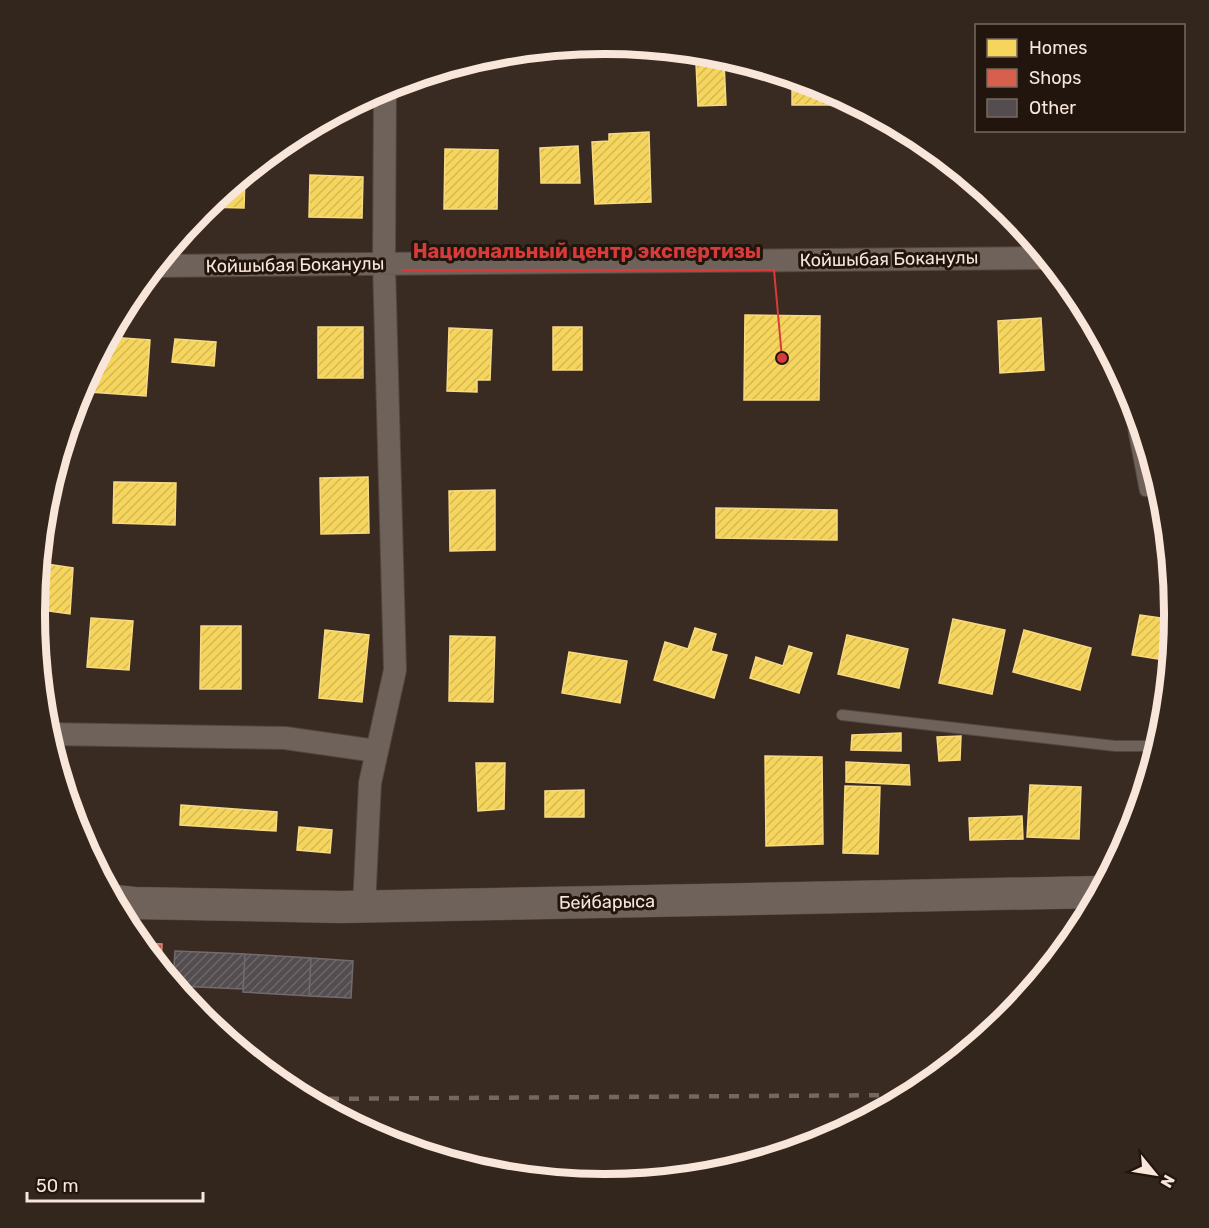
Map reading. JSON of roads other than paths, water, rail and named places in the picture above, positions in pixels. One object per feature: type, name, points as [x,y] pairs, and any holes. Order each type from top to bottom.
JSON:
[{"type":"street","points":[[364,906],[370,783],[395,670],[384,264],[385,99]]},
{"type":"street","name":"Койшыбая Боканулы","points":[[167,266],[1036,258]]},
{"type":"street","points":[[58,734],[285,738],[376,751]]},
{"type":"street","name":"Бейбарыса","points":[[125,902],[364,906],[1090,892]]},
{"type":"lane","points":[[1141,455],[1145,491]]},
{"type":"lane","points":[[842,715],[1115,746],[1148,746]]},
{"type":"railway","points":[[325,1099],[890,1095]]},
{"type":"place","name":"Национальный центр экспертизы","points":[[782,358]]}]
